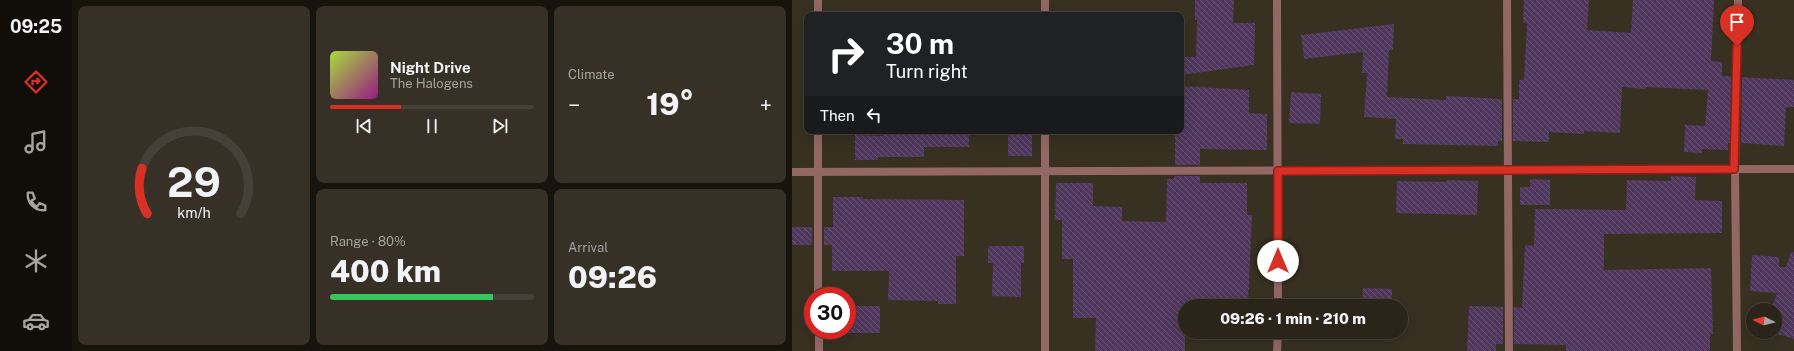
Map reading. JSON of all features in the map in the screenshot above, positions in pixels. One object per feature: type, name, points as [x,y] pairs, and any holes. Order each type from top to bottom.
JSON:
[{"type":"street","points":[[818,0],[818,12]]},
{"type":"street","points":[[1045,0],[1045,12]]},
{"type":"street","points":[[1277,0],[1278,299]]},
{"type":"street","points":[[1507,0],[1509,351]]},
{"type":"street","points":[[1736,351],[1734,169],[1738,0]]},
{"type":"street","points":[[818,134],[818,287]]},
{"type":"street","points":[[1045,134],[1045,351]]},
{"type":"street","points":[[792,172],[1794,169]]},
{"type":"street","points":[[818,339],[819,351]]},
{"type":"street","points":[[1278,339],[1278,351]]},
{"type":"building","points":[[1195,0],[1234,0],[1233,23],[1255,23],[1254,65],[1184,75],[1184,57],[1196,57],[1197,20],[1195,20]]},
{"type":"building","points":[[1524,0],[1589,0],[1587,30],[1631,33],[1633,0],[1714,0],[1711,61],[1722,62],[1722,76],[1731,76],[1730,143],[1728,143],[1728,150],[1702,149],[1702,153],[1684,152],[1685,125],[1705,126],[1708,90],[1646,87],[1646,89],[1622,87],[1620,133],[1584,131],[1584,134],[1549,132],[1549,142],[1513,141],[1513,99],[1519,99],[1519,80],[1524,80],[1527,23],[1523,23]]},
{"type":"building","points":[[1394,24],[1393,50],[1389,50],[1387,97],[1446,100],[1446,96],[1502,99],[1502,141],[1498,141],[1498,146],[1403,144],[1403,139],[1395,139],[1396,119],[1364,117],[1367,73],[1362,73],[1363,52],[1304,59],[1301,35]]},
{"type":"building","points":[[1742,77],[1794,80],[1794,107],[1786,107],[1784,146],[1741,143]]},
{"type":"building","points":[[1184,86],[1249,90],[1249,113],[1267,114],[1267,150],[1200,149],[1200,165],[1175,165],[1175,134],[1184,134]]},
{"type":"building","points":[[1291,92],[1321,94],[1320,124],[1289,123]]},
{"type":"building","points":[[883,134],[969,134],[969,147],[924,147],[924,157],[878,157],[878,160],[855,160],[855,135],[883,136]]},
{"type":"building","points":[[1008,134],[1032,134],[1032,156],[1008,156]]},
{"type":"building","points":[[1174,176],[1200,176],[1200,183],[1247,183],[1247,215],[1252,215],[1248,299],[1178,299],[1178,339],[1185,339],[1185,351],[1095,351],[1096,318],[1073,318],[1073,259],[1062,259],[1062,220],[1055,220],[1056,183],[1093,183],[1093,206],[1122,207],[1122,221],[1166,222],[1167,179],[1174,179]]},
{"type":"building","points":[[1671,176],[1696,177],[1695,200],[1722,201],[1722,233],[1604,234],[1604,270],[1711,268],[1713,334],[1710,334],[1710,351],[1566,351],[1566,345],[1514,344],[1514,307],[1522,308],[1525,245],[1534,246],[1535,209],[1626,210],[1627,180],[1671,181]]},
{"type":"building","points":[[1530,179],[1550,180],[1550,205],[1520,205],[1520,187],[1530,187]]},
{"type":"building","points":[[1447,180],[1478,181],[1477,215],[1396,213],[1397,181],[1447,182]]},
{"type":"building","points":[[833,197],[863,197],[863,199],[964,200],[964,256],[956,256],[956,304],[938,304],[938,301],[888,300],[889,271],[832,271],[832,245],[824,245],[824,227],[833,227]]},
{"type":"building","points":[[792,227],[812,227],[812,245],[792,245]]},
{"type":"building","points":[[988,246],[1024,246],[1024,263],[1021,263],[1021,297],[992,296],[993,263],[988,263]]},
{"type":"building","points":[[1791,252],[1794,252],[1794,339],[1782,335],[1782,303],[1773,303],[1777,293],[1750,291],[1752,255],[1779,257],[1779,267],[1786,267]]},
{"type":"building","points":[[1363,288],[1392,289],[1392,299],[1362,299]]},
{"type":"building","points":[[856,306],[880,306],[880,333],[856,333]]},
{"type":"building","points":[[1469,306],[1503,307],[1503,344],[1496,344],[1496,351],[1467,351]]},
{"type":"route","points":[[1278,261],[1278,171],[1734,169],[1737,46]]}]
